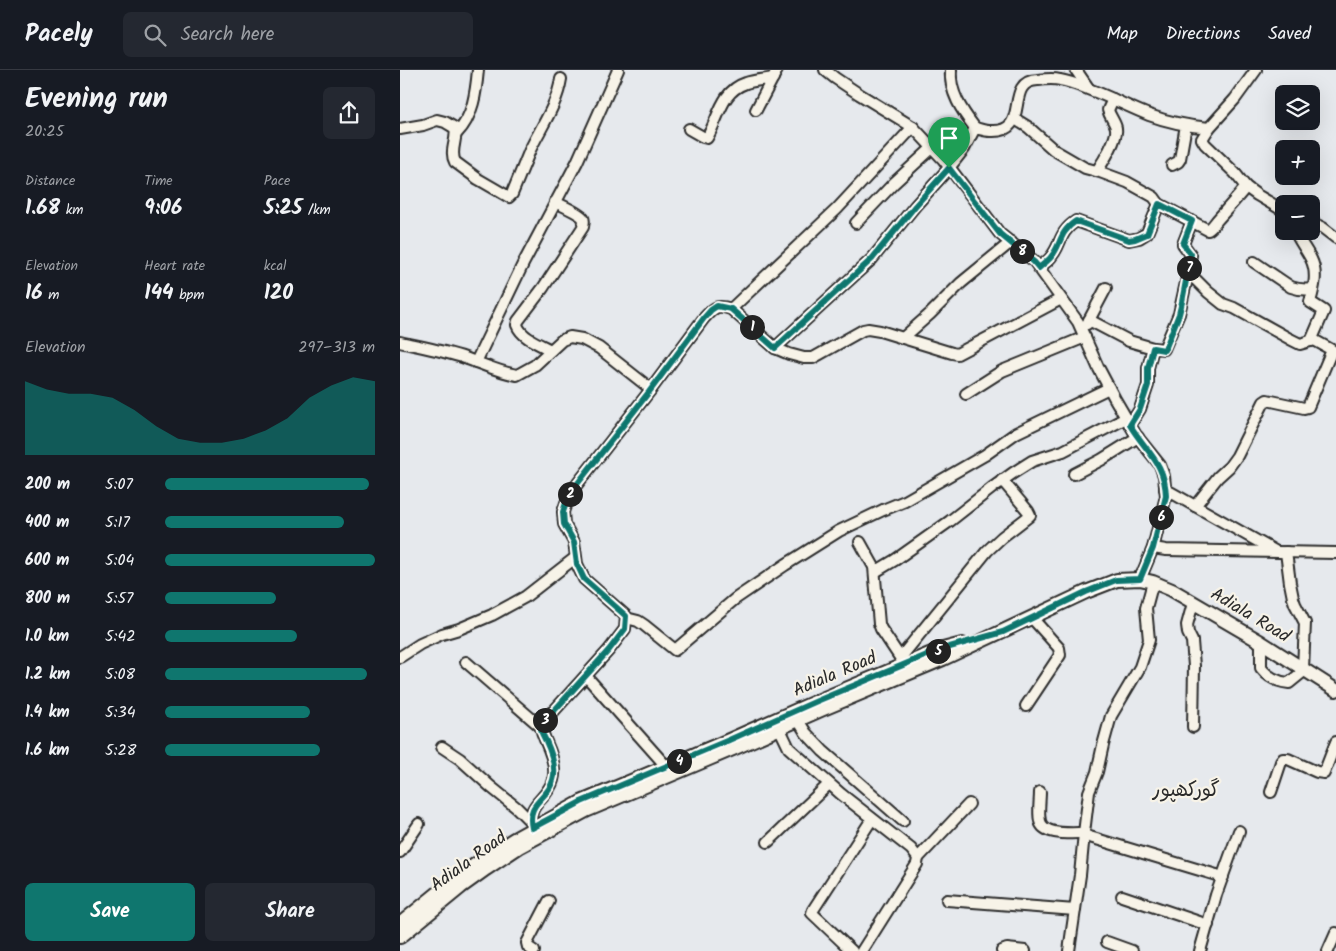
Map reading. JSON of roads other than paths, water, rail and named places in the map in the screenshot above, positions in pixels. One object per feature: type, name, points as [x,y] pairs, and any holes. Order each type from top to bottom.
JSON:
[{"type":"main road","name":"Adiala Road","points":[[401,921],[455,879],[532,825],[666,766],[777,724],[798,720],[943,660],[1086,592],[1116,580],[1140,579],[1172,590],[1261,642],[1336,690]]},
{"type":"main road","name":"Adiala Road","points":[[400,937],[461,887],[544,832],[777,724],[903,661],[1003,632]]},
{"type":"street","points":[[478,70],[476,90],[471,108],[462,128],[457,133],[452,153],[453,159],[478,180],[509,196],[511,196],[531,149],[558,95],[561,79]]},
{"type":"street","points":[[476,362],[523,264],[577,162],[618,70]]},
{"type":"street","points":[[825,70],[859,94],[913,127],[949,168],[1000,234],[1034,262],[1078,322],[1109,388],[1138,437],[1160,466],[1164,476],[1166,496],[1153,548],[1140,579]]},
{"type":"street","points":[[951,70],[953,91],[975,128],[991,131],[1009,127],[1015,119],[1017,99],[1022,88],[1031,81],[1058,79],[1089,89],[1150,115],[1186,125],[1209,128]]},
{"type":"street","points":[[1076,70],[1089,89]]},
{"type":"street","points":[[1256,70],[1202,139],[1246,187],[1275,207]]},
{"type":"street","points":[[756,110],[775,74]]},
{"type":"street","points":[[689,129],[707,138],[722,105],[733,89],[750,81],[775,74]]},
{"type":"street","points":[[1097,171],[1117,131],[1108,110],[1113,99]]},
{"type":"street","points":[[1015,119],[1054,150],[1085,168],[1121,179],[1154,197],[1159,204],[1208,230],[1211,229],[1246,187]]},
{"type":"street","points":[[400,129],[423,126],[437,120],[455,128],[457,133]]},
{"type":"street","points":[[1172,165],[1178,162],[1180,158],[1186,125]]},
{"type":"street","points":[[731,309],[832,215],[913,127]]},
{"type":"street","points":[[775,348],[872,259],[964,149],[975,128]]},
{"type":"street","points":[[856,223],[894,183],[932,148]]},
{"type":"street","points":[[551,350],[524,336],[518,330],[517,325],[583,227],[583,218],[555,202]]},
{"type":"street","points":[[1039,268],[1052,257],[1064,231],[1076,221],[1129,240],[1135,239],[1147,234],[1159,204]]},
{"type":"street","points":[[1089,320],[1129,341],[1164,350],[1179,314],[1188,275],[1191,254],[1183,244],[1192,221]]},
{"type":"street","points":[[1320,226],[1336,238]]},
{"type":"street","points":[[1188,275],[1223,304],[1234,308],[1290,340],[1300,344],[1307,343],[1311,340],[1324,311],[1310,302],[1315,276],[1314,266],[1300,240]]},
{"type":"street","points":[[903,338],[960,283],[1011,242]]},
{"type":"street","points":[[1254,262],[1297,290],[1313,289]]},
{"type":"street","points":[[966,394],[1002,371],[1083,334],[1106,288]]},
{"type":"street","points":[[541,727],[609,650],[625,629],[626,616],[584,579],[580,572],[575,558],[574,542],[564,524],[563,512],[568,497],[711,310],[717,306],[731,309],[775,348],[804,358],[812,358],[868,329],[957,354],[1061,299]]},
{"type":"street","points":[[400,342],[439,350],[508,374],[517,375],[535,365],[562,340],[570,337],[582,339],[598,348],[651,389]]},
{"type":"street","points":[[1195,506],[1237,456],[1264,402],[1267,400],[1300,408],[1308,407],[1332,350],[1311,340]]},
{"type":"street","points":[[875,572],[950,521],[1002,480],[1032,461],[1063,452],[1128,421],[1140,409],[1148,385],[1148,368],[1153,348]]},
{"type":"street","points":[[626,618],[639,621],[675,650],[735,599],[839,531],[905,500],[985,455],[1016,433],[1109,388]]},
{"type":"street","points":[[1074,474],[1138,437]]},
{"type":"street","points":[[860,542],[874,566],[880,630],[903,661],[987,551],[1030,515],[1002,480]]},
{"type":"street","points":[[1166,489],[1282,552],[1293,598],[1305,623],[1304,670],[1288,683],[1280,682],[1267,675],[1261,668],[1261,642]]},
{"type":"street","points":[[1153,548],[1166,550],[1336,553]]},
{"type":"street","points":[[400,657],[420,644],[492,615],[525,597],[575,558]]},
{"type":"street","points":[[1068,951],[1080,875],[1089,792],[1097,772],[1111,716],[1140,667],[1149,640],[1146,608],[1153,582]]},
{"type":"street","points":[[1193,727],[1194,666],[1192,641],[1187,626],[1194,603]]},
{"type":"street","points":[[1026,706],[1060,655],[1059,648],[1032,618]]},
{"type":"street","points":[[466,662],[541,727],[553,762],[554,779],[550,788],[531,812],[532,825]]},
{"type":"street","points":[[586,676],[666,766]]},
{"type":"street","points":[[798,720],[806,733],[823,751],[903,821]]},
{"type":"street","points":[[777,724],[789,748],[829,784],[911,849],[918,858]]},
{"type":"street","points":[[1271,792],[1281,762],[1284,759],[1288,759],[1316,772],[1324,773],[1336,742]]},
{"type":"street","points":[[442,747],[460,759],[518,808],[532,825]]},
{"type":"street","points":[[768,842],[829,784]]},
{"type":"street","points":[[1040,792],[1039,820],[1042,827],[1047,830],[1084,834],[1223,877]]},
{"type":"street","points":[[862,951],[918,858],[969,804]]},
{"type":"street","points":[[852,951],[812,913],[872,819]]},
{"type":"street","points":[[400,852],[419,824]]},
{"type":"street","points":[[1204,950],[1216,895],[1239,831]]},
{"type":"street","points":[[1122,896],[1208,925]]},
{"type":"street","points":[[947,900],[1075,910]]},
{"type":"street","points":[[534,951],[526,943],[548,901]]},
{"type":"street","points":[[1328,951],[1336,933]]},
{"type":"street","points":[[1107,942],[1132,951]]},
{"type":"street","points":[[1002,951],[1007,949],[1025,951]]},
{"type":"district","name":"گورکھپور","points":[[1186,791]]}]
